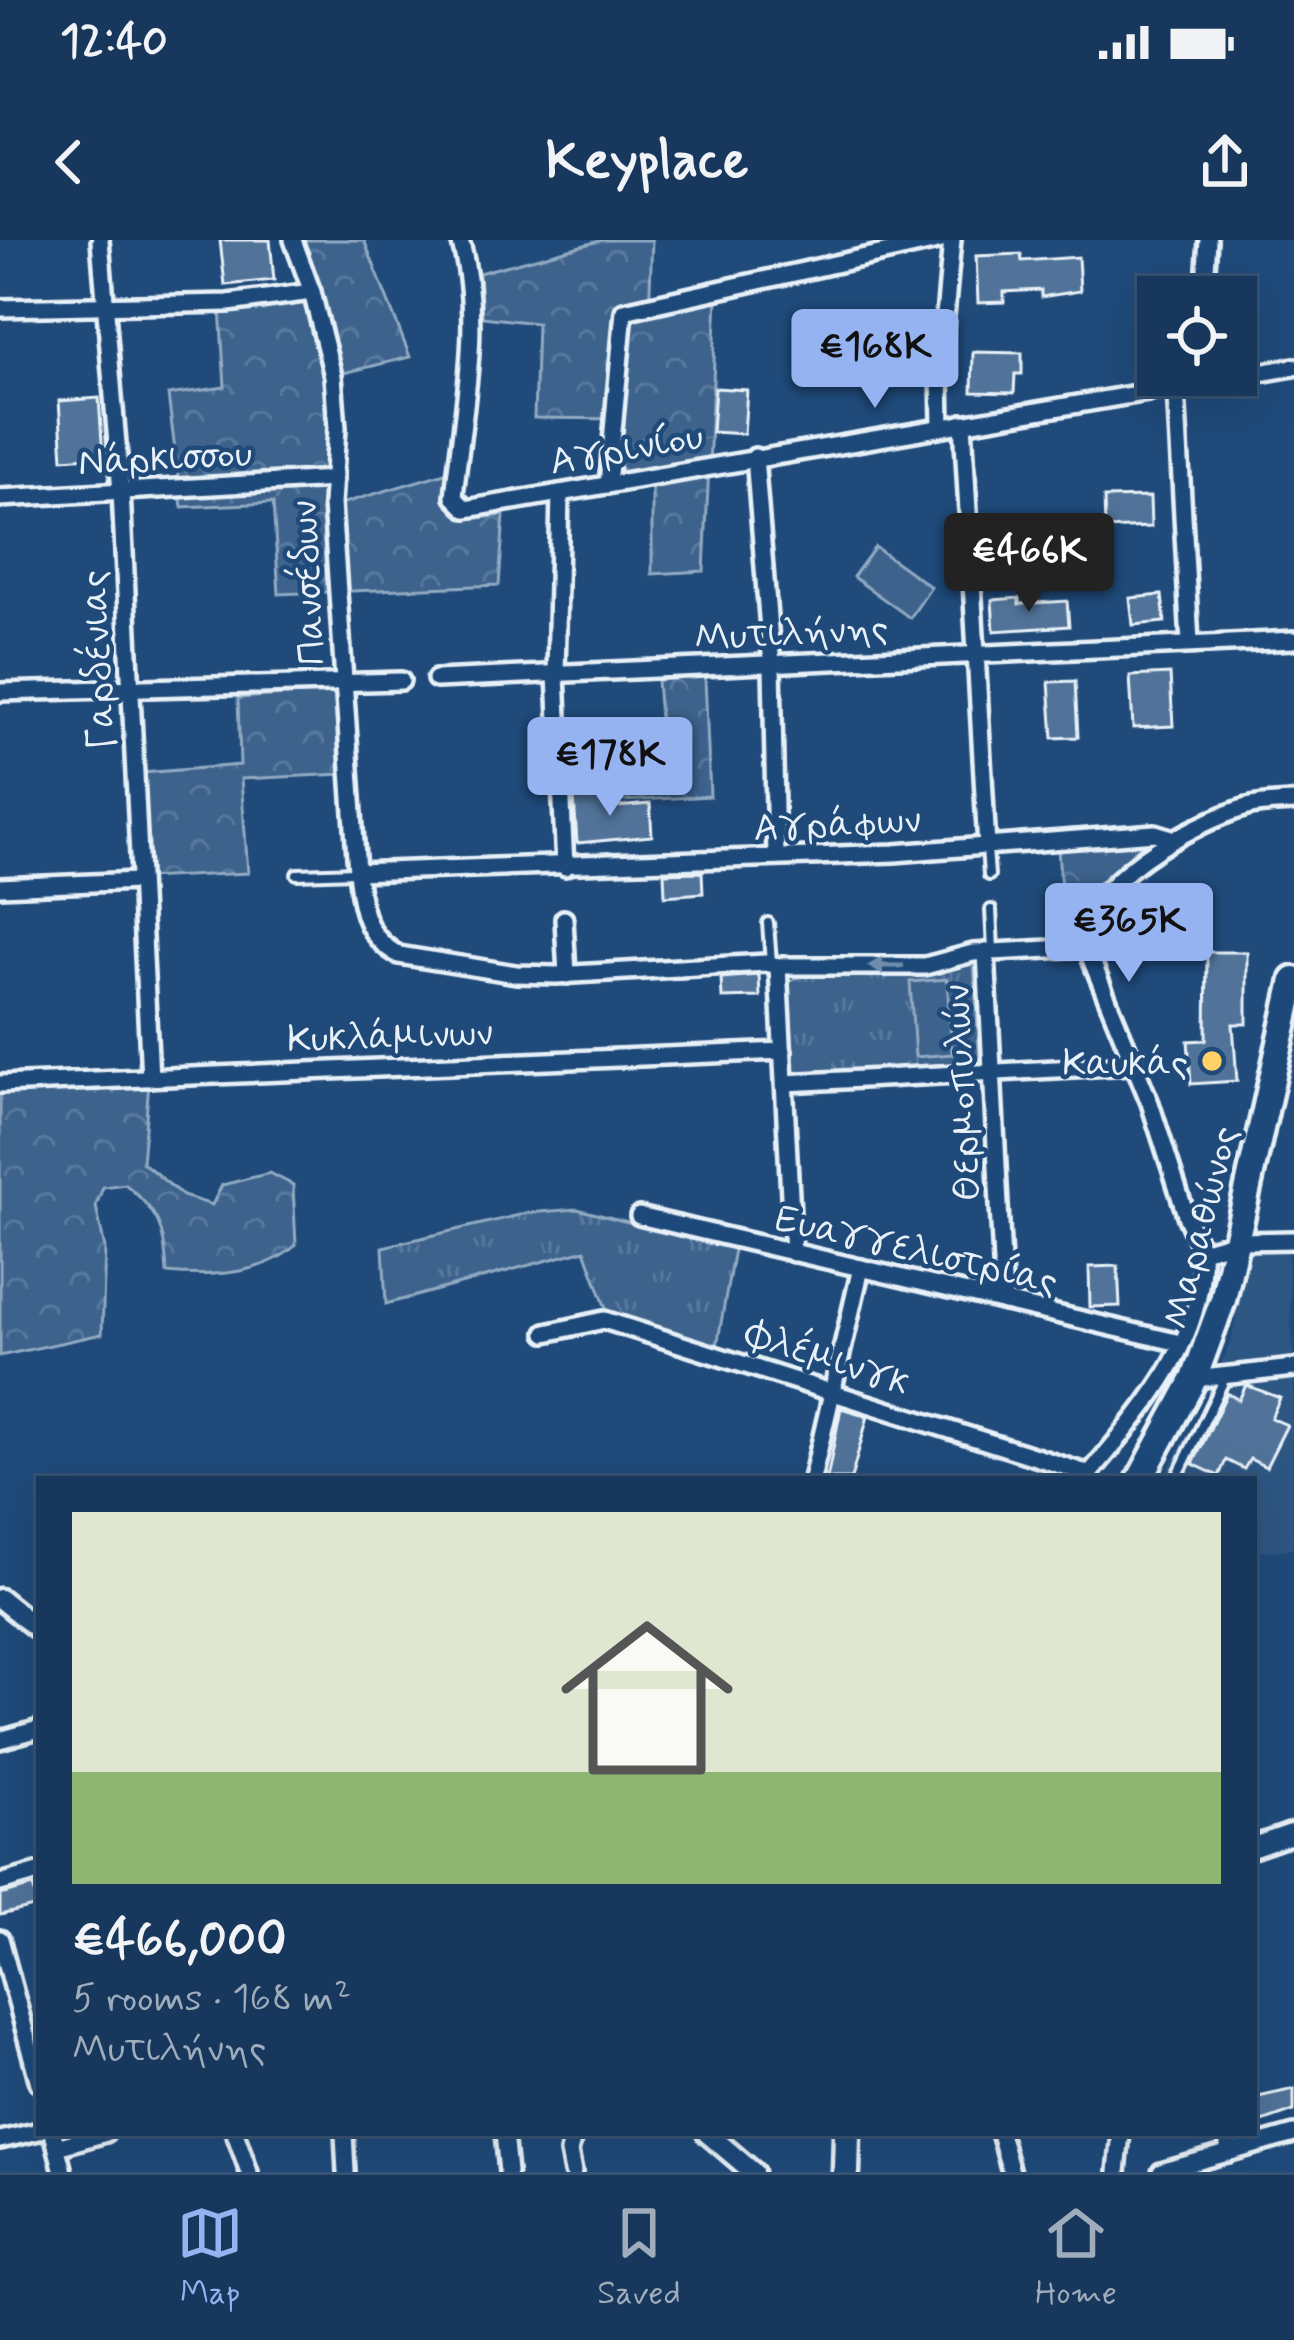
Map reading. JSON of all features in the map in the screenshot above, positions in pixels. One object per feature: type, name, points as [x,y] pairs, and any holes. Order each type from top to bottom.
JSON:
[{"type":"main road","name":"Μαραθώνος","points":[[1142,1476],[1194,1379],[1223,1300],[1294,980]]},
{"type":"main road","points":[[846,2172],[847,2136]]},
{"type":"street","name":"Γαρδένιας","points":[[100,240],[121,492],[150,1078]]},
{"type":"street","name":"Πανσέδων","points":[[293,240],[333,376],[334,479],[357,872],[361,908],[383,946],[399,955],[516,974],[774,965],[925,966],[989,952],[1086,947]]},
{"type":"street","name":"Αγρινίου","points":[[460,240],[469,270],[472,314],[454,497],[466,509],[1137,395]]},
{"type":"street","points":[[608,485],[624,310],[942,240]]},
{"type":"street","points":[[941,427],[940,364],[952,240]]},
{"type":"street","points":[[1205,276],[1208,240]]},
{"type":"street","points":[[0,308],[228,303],[312,292]]},
{"type":"street","name":"Αγρινίου","points":[[1257,372],[1294,367]]},
{"type":"street","points":[[1176,396],[1190,643]]},
{"type":"street","points":[[964,423],[987,847]]},
{"type":"street","points":[[755,457],[772,666],[776,857]]},
{"type":"street","name":"Νάρκισσου","points":[[0,498],[334,479]]},
{"type":"street","points":[[560,493],[556,675],[565,867]]},
{"type":"street","name":"Μυτιλήνης","points":[[436,680],[1294,640]]},
{"type":"street","points":[[0,692],[401,681]]},
{"type":"street","points":[[1087,1476],[1148,1404],[1201,1302],[1202,1251],[1084,933],[1106,893],[1175,839],[1251,806],[1294,802]]},
{"type":"street","name":"Αγράφων","points":[[357,872],[987,847],[1155,833],[1175,839]]},
{"type":"street","points":[[0,887],[138,881]]},
{"type":"street","points":[[564,920],[567,974]]},
{"type":"street","name":"Θερμοπυλών","points":[[989,952],[1004,1302]]},
{"type":"street","points":[[774,965],[793,1252]]},
{"type":"street","name":"Κυκλάμινων","points":[[0,1084],[783,1051]]},
{"type":"street","points":[[785,1083],[1132,1065]]},
{"type":"street","name":"Ευαγγελιστρίας","points":[[638,1216],[1180,1343]]},
{"type":"street","points":[[1202,1251],[1236,1241],[1294,1240]]},
{"type":"street","points":[[813,1476],[861,1268]]},
{"type":"street","name":"Φλέμινγκ","points":[[546,1333],[604,1320],[1087,1476]]},
{"type":"street","points":[[1194,1379],[1294,1368]]},
{"type":"street","points":[[0,1598],[36,1628]]},
{"type":"street","points":[[0,1740],[36,1730]]},
{"type":"street","points":[[1257,1846],[1294,1834]]},
{"type":"street","points":[[0,1882],[36,1872]]},
{"type":"street","points":[[0,1939],[36,2073]]},
{"type":"street","points":[[0,2140],[36,2132]]},
{"type":"street","points":[[1162,2172],[1294,2134]]},
{"type":"street","points":[[236,2136],[249,2172]]},
{"type":"street","points":[[344,2136],[346,2172]]},
{"type":"street","points":[[504,2136],[508,2172]]},
{"type":"street","points":[[573,2136],[569,2152],[573,2172]]},
{"type":"street","points":[[711,2136],[753,2172]]},
{"type":"street","points":[[1001,2136],[1011,2172]]},
{"type":"street","points":[[1117,2172],[1121,2136]]},
{"type":"street","points":[[1228,2136],[1228,2153]]},
{"type":"street","points":[[55,2140],[62,2172]]},
{"type":"lane","points":[[987,847],[989,875]]},
{"type":"lane","points":[[297,874],[357,872]]},
{"type":"lane","points":[[989,952],[991,910]]},
{"type":"lane","points":[[768,923],[774,965]]},
{"type":"lane","points":[[1177,1476],[1226,1376]]},
{"type":"shaded area","points":[[1248,1247],[1287,1247],[1294,1373],[1294,1549],[1257,1552],[1257,1476],[1164,1476],[1199,1414],[1232,1339]]},
{"type":"green space","points":[[299,240],[364,240],[410,357],[323,378],[329,429],[323,502],[341,504],[448,472],[448,502],[457,515],[504,515],[499,585],[279,594],[273,503],[182,507],[168,395],[225,387],[220,308],[322,296]]},
{"type":"green space","points":[[603,240],[652,240],[649,313],[717,298],[704,571],[652,574],[652,471],[617,476],[622,419],[534,418],[537,323],[482,317],[479,273]]},
{"type":"green space","points":[[875,547],[931,587],[910,618],[853,577]]},
{"type":"green space","points":[[705,677],[710,796],[622,801],[616,764],[663,760],[657,680]]},
{"type":"green space","points":[[338,692],[343,774],[241,779],[248,873],[146,878],[142,773],[240,765],[238,698]]},
{"type":"green space","points":[[1148,840],[1089,891],[1064,931],[1058,849]]},
{"type":"green space","points":[[974,962],[980,1063],[793,1074],[786,984],[800,976],[910,975]]},
{"type":"green space","points":[[947,979],[952,1054],[915,1057],[910,982]]},
{"type":"green space","points":[[149,1083],[142,1162],[183,1196],[212,1205],[222,1185],[270,1173],[293,1185],[296,1245],[252,1268],[218,1274],[167,1273],[162,1233],[153,1213],[125,1184],[103,1187],[96,1206],[105,1249],[102,1334],[0,1356],[0,1088]]},
{"type":"green space","points":[[577,1209],[734,1249],[717,1346],[608,1314],[585,1250],[386,1304],[383,1247],[528,1213]]},
{"type":"building","points":[[220,240],[270,240],[274,280],[225,285]]},
{"type":"building","points":[[1021,254],[1022,261],[1078,257],[1080,291],[1041,297],[1041,290],[1004,292],[1004,302],[978,303],[976,256]]},
{"type":"building","points":[[973,352],[1022,353],[1022,374],[1015,374],[1014,393],[972,392]]},
{"type":"building","points":[[715,388],[747,390],[744,434],[712,432]]},
{"type":"building","points":[[99,398],[103,456],[63,459],[59,401]]},
{"type":"building","points":[[1150,497],[1151,527],[1105,529],[1104,498]]},
{"type":"building","points":[[1162,595],[1165,622],[1133,625],[1130,598]]},
{"type":"building","points":[[1019,598],[1019,604],[1067,601],[1069,626],[994,631],[992,600]]},
{"type":"building","points":[[1170,674],[1173,726],[1133,728],[1130,676]]},
{"type":"building","points":[[1075,681],[1078,737],[1053,738],[1049,682]]},
{"type":"building","points":[[615,794],[616,807],[650,804],[652,836],[577,843],[574,797]]},
{"type":"building","points":[[702,872],[703,893],[665,896],[664,873]]},
{"type":"building","points":[[1207,952],[1247,952],[1247,1024],[1233,1024],[1237,1081],[1191,1084],[1188,1041],[1206,1040]]},
{"type":"building","points":[[759,975],[760,997],[722,998],[721,978]]},
{"type":"building","points":[[1118,1266],[1120,1306],[1090,1307],[1089,1267]]},
{"type":"building","points":[[1246,1385],[1280,1398],[1271,1418],[1287,1425],[1266,1467],[1250,1459],[1244,1469],[1226,1460],[1219,1476],[1193,1464],[1227,1393],[1239,1400]]},
{"type":"building","points":[[841,1408],[868,1416],[852,1476],[828,1476]]},
{"type":"building","points":[[33,1886],[36,1906],[0,1915],[0,1895]]},
{"type":"building","points":[[1294,2089],[1294,2111],[1257,2124],[1257,2097]]},
{"type":"place","name":"Καυκάς","points":[[1212,1061]]}]
